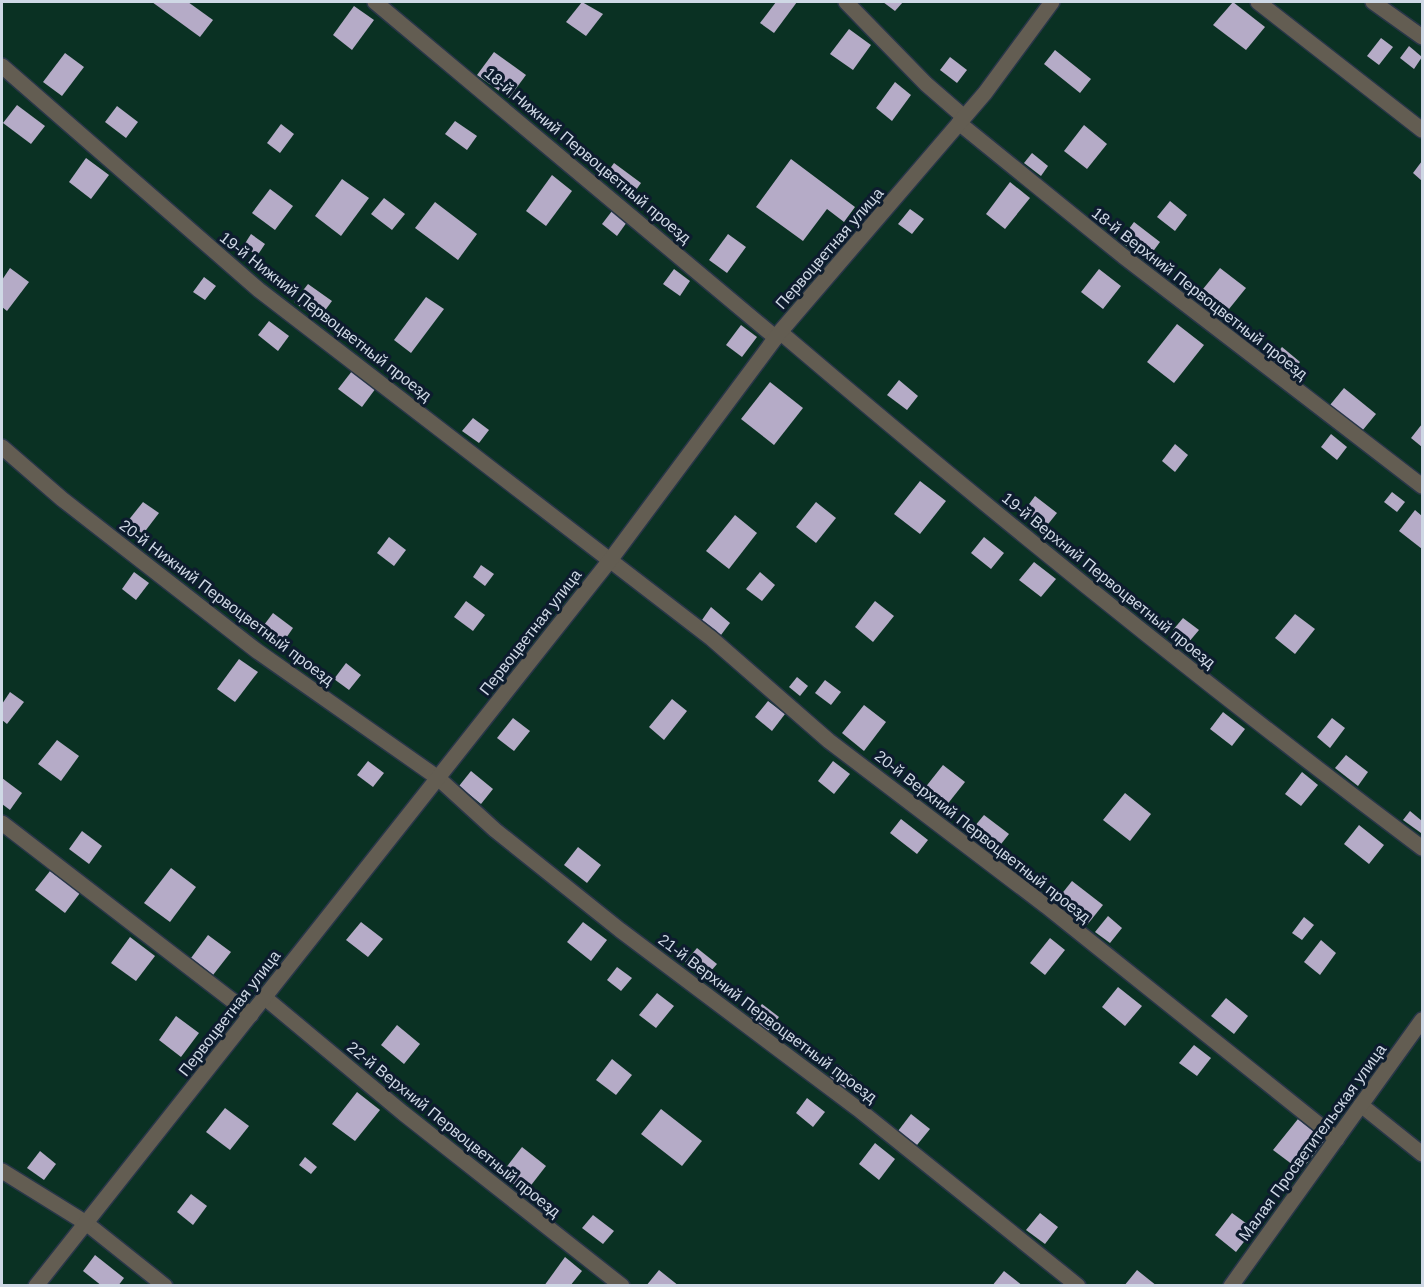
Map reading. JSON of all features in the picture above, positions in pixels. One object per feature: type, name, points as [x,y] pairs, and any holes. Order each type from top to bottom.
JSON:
[{"type":"lane","name":"18-й Нижний Первоцветный проезд","points":[[375,2],[778,335]]},
{"type":"lane","name":"18-й Верхний Первоцветный проезд","points":[[846,2],[962,120],[1123,256],[1422,486]]},
{"type":"lane","name":"Первоцветная улица","points":[[36,1286],[611,559],[778,335],[962,120],[1052,2]]},
{"type":"lane","points":[[1258,2],[1422,130]]},
{"type":"lane","points":[[1373,2],[1422,37]]},
{"type":"lane","name":"19-й Нижний Первоцветный проезд","points":[[2,66],[259,290],[611,559]]},
{"type":"lane","name":"19-й Верхний Первоцветный проезд","points":[[778,335],[1305,760],[1422,848]]},
{"type":"lane","name":"20-й Нижний Первоцветный проезд","points":[[2,447],[62,499],[258,651],[438,778]]},
{"type":"lane","name":"20-й Верхний Первоцветный проезд","points":[[611,559],[711,638],[829,741],[1046,906],[1337,1138]]},
{"type":"lane","name":"21-й Верхний Первоцветный проезд","points":[[438,778],[495,831],[602,916],[858,1108],[1078,1286]]},
{"type":"lane","points":[[2,823],[250,1015]]},
{"type":"lane","name":"22-й Верхний Первоцветный проезд","points":[[264,997],[412,1121],[622,1286]]},
{"type":"lane","name":"Малая Просветительская улица","points":[[1231,1286],[1422,1020]]},
{"type":"lane","points":[[1361,1105],[1422,1154]]},
{"type":"lane","points":[[2,1171],[86,1223],[165,1286]]},
{"type":"green space","points":[[2,2],[1422,2],[1422,1285],[2,1285]]},
{"type":"building","points":[[152,2],[188,2],[213,20],[200,37]]},
{"type":"building","points":[[582,2],[603,14],[586,36],[566,22]]},
{"type":"building","points":[[776,2],[797,2],[774,33],[760,23]]},
{"type":"building","points":[[883,2],[903,2],[895,11]]},
{"type":"building","points":[[1233,2],[1265,27],[1246,50],[1213,25]]},
{"type":"building","points":[[354,6],[374,20],[352,50],[333,35]]},
{"type":"building","points":[[849,29],[871,45],[853,70],[830,54]]},
{"type":"building","points":[[1381,38],[1393,47],[1379,65],[1367,56]]},
{"type":"building","points":[[1409,46],[1422,57],[1414,69],[1400,58]]},
{"type":"building","points":[[1055,50],[1091,79],[1080,93],[1044,64]]},
{"type":"building","points":[[494,52],[526,75],[509,98],[477,75]]},
{"type":"building","points":[[65,53],[84,67],[62,96],[43,82]]},
{"type":"building","points":[[950,57],[967,70],[957,83],[940,70]]},
{"type":"building","points":[[895,82],[911,95],[892,121],[876,108]]},
{"type":"building","points":[[17,105],[45,126],[31,144],[3,123]]},
{"type":"building","points":[[117,106],[138,122],[126,138],[105,122]]},
{"type":"building","points":[[455,121],[477,136],[467,150],[445,134]]},
{"type":"building","points":[[281,124],[294,134],[280,153],[267,143]]},
{"type":"building","points":[[1084,125],[1107,144],[1087,169],[1064,151]]},
{"type":"building","points":[[1032,153],[1048,166],[1041,176],[1024,163]]},
{"type":"building","points":[[86,158],[109,175],[91,199],[69,182]]},
{"type":"building","points":[[791,159],[855,207],[844,222],[827,209],[803,241],[756,207]]},
{"type":"building","points":[[1422,161],[1422,181],[1413,173]]},
{"type":"building","points":[[614,163],[641,183],[631,197],[604,177]]},
{"type":"building","points":[[552,175],[572,191],[546,226],[526,211]]},
{"type":"building","points":[[342,179],[369,198],[341,236],[315,216]]},
{"type":"building","points":[[1010,182],[1030,198],[1005,229],[986,214]]},
{"type":"building","points":[[270,189],[293,206],[275,230],[252,213]]},
{"type":"building","points":[[384,198],[405,214],[392,230],[371,214]]},
{"type":"building","points":[[1170,201],[1187,215],[1175,231],[1157,217]]},
{"type":"building","points":[[435,202],[477,234],[458,260],[415,228]]},
{"type":"building","points":[[910,209],[924,219],[912,234],[898,224]]},
{"type":"building","points":[[612,211],[627,222],[617,236],[602,224]]},
{"type":"building","points":[[1134,222],[1160,242],[1146,261],[1120,241]]},
{"type":"building","points":[[251,234],[265,244],[257,256],[244,245]]},
{"type":"building","points":[[728,234],[746,247],[727,273],[709,260]]},
{"type":"building","points":[[10,268],[29,282],[7,311],[2,307],[2,280]]},
{"type":"building","points":[[1220,268],[1246,288],[1229,309],[1203,289]]},
{"type":"building","points":[[674,269],[690,281],[680,296],[663,284]]},
{"type":"building","points":[[1099,269],[1121,286],[1103,309],[1081,292]]},
{"type":"building","points":[[204,277],[216,286],[205,300],[193,292]]},
{"type":"building","points":[[308,284],[332,301],[318,320],[294,302]]},
{"type":"building","points":[[426,297],[444,309],[411,353],[394,340]]},
{"type":"building","points":[[269,321],[289,336],[278,351],[258,335]]},
{"type":"building","points":[[1177,324],[1204,345],[1174,383],[1147,362]]},
{"type":"building","points":[[741,325],[757,337],[742,357],[726,345]]},
{"type":"building","points":[[1282,347],[1300,362],[1290,375],[1271,361]]},
{"type":"building","points":[[352,371],[376,388],[362,407],[338,389]]},
{"type":"building","points":[[899,380],[918,396],[907,410],[887,395]]},
{"type":"building","points":[[770,382],[803,408],[774,445],[741,419]]},
{"type":"building","points":[[1344,388],[1376,414],[1362,431],[1330,405]]},
{"type":"building","points":[[473,418],[489,430],[479,443],[462,431]]},
{"type":"building","points":[[1422,424],[1422,447],[1411,438]]},
{"type":"building","points":[[1331,434],[1347,447],[1337,460],[1321,447]]},
{"type":"building","points":[[1175,444],[1188,455],[1175,472],[1162,461]]},
{"type":"building","points":[[920,481],[946,501],[920,534],[894,514]]},
{"type":"building","points":[[1392,492],[1405,502],[1397,512],[1384,502]]},
{"type":"building","points":[[1035,496],[1057,513],[1045,528],[1024,511]]},
{"type":"building","points":[[143,502],[159,513],[143,534],[127,522]]},
{"type":"building","points":[[816,502],[836,518],[816,543],[796,527]]},
{"type":"building","points":[[1415,510],[1422,516],[1422,549],[1399,531]]},
{"type":"building","points":[[735,515],[757,533],[729,569],[706,551]]},
{"type":"building","points":[[389,537],[406,550],[394,566],[377,553]]},
{"type":"building","points":[[984,537],[1004,553],[991,569],[971,553]]},
{"type":"building","points":[[1034,562],[1056,579],[1041,597],[1019,580]]},
{"type":"building","points":[[481,565],[494,574],[485,586],[473,577]]},
{"type":"building","points":[[134,572],[149,583],[136,600],[122,589]]},
{"type":"building","points":[[760,572],[775,585],[762,601],[746,589]]},
{"type":"building","points":[[466,601],[485,615],[473,631],[454,617]]},
{"type":"building","points":[[875,601],[894,616],[873,642],[855,627]]},
{"type":"building","points":[[711,607],[730,623],[721,635],[702,620]]},
{"type":"building","points":[[273,613],[293,628],[282,644],[261,629]]},
{"type":"building","points":[[1295,614],[1315,629],[1295,654],[1275,638]]},
{"type":"building","points":[[1183,618],[1199,630],[1188,643],[1173,630]]},
{"type":"building","points":[[239,659],[258,672],[235,702],[217,689]]},
{"type":"building","points":[[346,663],[361,675],[349,690],[334,679]]},
{"type":"building","points":[[797,677],[808,686],[800,696],[789,687]]},
{"type":"building","points":[[825,680],[841,692],[831,705],[815,693]]},
{"type":"building","points":[[10,692],[24,702],[7,724],[2,720],[2,704]]},
{"type":"building","points":[[672,699],[687,711],[664,740],[649,727]]},
{"type":"building","points":[[768,701],[785,714],[772,731],[755,717]]},
{"type":"building","points":[[864,705],[886,722],[864,751],[842,733]]},
{"type":"building","points":[[1223,712],[1245,729],[1232,746],[1210,729]]},
{"type":"building","points":[[513,718],[530,731],[514,751],[497,738]]},
{"type":"building","points":[[1332,718],[1345,728],[1330,748],[1317,737]]},
{"type":"building","points":[[57,740],[79,756],[61,781],[38,764]]},
{"type":"building","points":[[1346,755],[1368,772],[1358,786],[1335,768]]},
{"type":"building","points":[[368,761],[384,773],[373,787],[357,775]]},
{"type":"building","points":[[833,761],[850,774],[834,794],[818,781]]},
{"type":"building","points":[[943,765],[965,782],[946,806],[924,789]]},
{"type":"building","points":[[471,771],[493,789],[481,804],[459,786]]},
{"type":"building","points":[[1302,772],[1318,785],[1301,806],[1285,794]]},
{"type":"building","points":[[2,778],[22,793],[10,810],[2,804]]},
{"type":"building","points":[[1125,793],[1151,814],[1130,841],[1103,820]]},
{"type":"building","points":[[1410,811],[1422,821],[1421,833],[1403,820]]},
{"type":"building","points":[[984,815],[1009,834],[994,853],[969,833]]},
{"type":"building","points":[[901,819],[928,840],[917,854],[890,833]]},
{"type":"building","points":[[1359,825],[1384,845],[1369,864],[1344,844]]},
{"type":"building","points":[[82,831],[102,846],[89,864],[69,849]]},
{"type":"building","points":[[578,847],[601,865],[587,883],[564,865]]},
{"type":"building","points":[[171,868],[196,887],[170,922],[144,903]]},
{"type":"building","points":[[50,871],[80,893],[65,913],[35,890]]},
{"type":"building","points":[[1072,881],[1103,905],[1087,925],[1056,901]]},
{"type":"building","points":[[1108,916],[1122,928],[1110,943],[1095,932]]},
{"type":"building","points":[[1304,917],[1314,925],[1302,940],[1292,933]]},
{"type":"building","points":[[361,922],[383,939],[368,957],[346,940]]},
{"type":"building","points":[[583,922],[607,940],[591,961],[567,942]]},
{"type":"building","points":[[208,935],[231,952],[213,975],[191,958]]},
{"type":"building","points":[[130,937],[155,956],[136,981],[111,963]]},
{"type":"building","points":[[1050,938],[1065,950],[1045,975],[1030,963]]},
{"type":"building","points":[[1321,940],[1336,953],[1320,975],[1304,962]]},
{"type":"building","points":[[697,948],[717,964],[705,978],[685,962]]},
{"type":"building","points":[[617,967],[632,978],[621,991],[607,980]]},
{"type":"building","points":[[1118,987],[1142,1006],[1125,1026],[1102,1007]]},
{"type":"building","points":[[657,993],[674,1006],[656,1028],[639,1015]]},
{"type":"building","points":[[1226,998],[1248,1016],[1234,1034],[1211,1016]]},
{"type":"building","points":[[762,1004],[779,1017],[768,1031],[751,1018]]},
{"type":"building","points":[[176,1016],[199,1033],[181,1057],[159,1040]]},
{"type":"building","points":[[397,1025],[420,1044],[404,1064],[381,1045]]},
{"type":"building","points":[[1194,1045],[1211,1058],[1197,1076],[1179,1063]]},
{"type":"building","points":[[612,1059],[632,1075],[616,1095],[596,1080]]},
{"type":"building","points":[[839,1065],[854,1077],[844,1090],[829,1078]]},
{"type":"building","points":[[357,1092],[380,1110],[355,1141],[332,1124]]},
{"type":"building","points":[[807,1098],[825,1112],[813,1127],[796,1113]]},
{"type":"building","points":[[225,1108],[249,1126],[230,1150],[206,1132]]},
{"type":"building","points":[[661,1109],[702,1141],[682,1166],[641,1134]]},
{"type":"building","points":[[911,1114],[930,1129],[917,1145],[898,1131]]},
{"type":"building","points":[[1298,1119],[1325,1140],[1301,1171],[1273,1150]]},
{"type":"building","points":[[875,1143],[895,1159],[879,1180],[859,1164]]},
{"type":"building","points":[[522,1147],[546,1166],[525,1193],[501,1174]]},
{"type":"building","points":[[40,1151],[56,1164],[44,1180],[27,1168]]},
{"type":"building","points":[[305,1157],[317,1167],[311,1174],[299,1165]]},
{"type":"building","points":[[191,1194],[207,1206],[193,1225],[177,1212]]},
{"type":"building","points":[[1040,1213],[1058,1227],[1045,1244],[1026,1230]]},
{"type":"building","points":[[1232,1213],[1254,1229],[1236,1252],[1215,1235]]},
{"type":"building","points":[[593,1215],[614,1231],[603,1244],[582,1228]]},
{"type":"building","points":[[95,1255],[124,1278],[118,1286],[102,1286],[83,1271]]},
{"type":"building","points":[[565,1257],[582,1271],[570,1286],[544,1286]]},
{"type":"building","points":[[659,1270],[679,1286],[646,1286]]},
{"type":"building","points":[[1137,1270],[1157,1286],[1124,1286]]},
{"type":"building","points":[[1004,1271],[1023,1286],[992,1286]]}]
